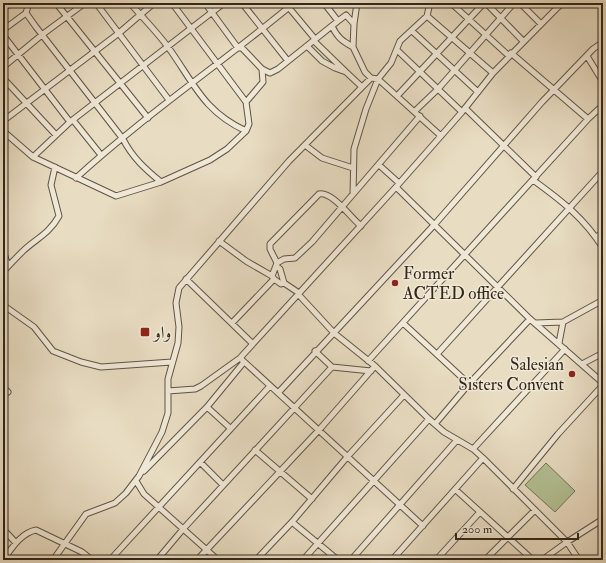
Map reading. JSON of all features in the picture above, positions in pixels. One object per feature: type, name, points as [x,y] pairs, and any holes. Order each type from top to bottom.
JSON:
[{"type":"street","points":[[3,6],[19,3]]},
{"type":"street","points":[[3,30],[26,12],[29,3]]},
{"type":"street","points":[[56,3],[68,16],[94,52],[148,118]]},
{"type":"street","points":[[3,67],[43,34],[85,3]]},
{"type":"street","points":[[96,3],[169,100]]},
{"type":"street","points":[[130,3],[168,47],[190,83],[218,115],[246,131]]},
{"type":"street","points":[[3,121],[119,33],[154,3]]},
{"type":"street","points":[[3,131],[33,157],[116,196],[161,182],[210,160],[227,149],[246,131],[249,124],[246,102],[218,62],[172,3]]},
{"type":"street","points":[[205,3],[238,48],[242,48],[262,69],[270,73],[288,61],[346,15],[354,24]]},
{"type":"street","points":[[33,157],[72,121],[224,3]]},
{"type":"street","points":[[242,3],[263,27],[288,61]]},
{"type":"street","points":[[76,178],[101,155],[123,139],[190,83],[238,48],[287,5],[294,3]]},
{"type":"street","points":[[324,3],[338,21]]},
{"type":"street","points":[[357,3],[353,47],[365,72],[371,78],[378,79],[441,136]]},
{"type":"street","points":[[353,194],[354,149],[358,129],[378,79],[391,62],[400,41],[427,16],[430,3]]},
{"type":"street","points":[[451,3],[486,36],[554,90],[588,120]]},
{"type":"street","points":[[397,96],[485,3],[502,17],[523,41]]},
{"type":"street","points":[[415,111],[438,89],[514,3]]},
{"type":"street","points":[[520,3],[541,24]]},
{"type":"street","points":[[168,391],[195,389],[240,358],[252,343],[299,294],[398,185],[493,73],[523,41],[563,3]]},
{"type":"street","points":[[287,5],[314,40],[362,87]]},
{"type":"street","points":[[26,12],[123,139],[131,154],[145,170],[161,182]]},
{"type":"street","points":[[427,16],[493,73]]},
{"type":"street","points":[[332,26],[336,36],[353,47]]},
{"type":"street","points":[[412,31],[478,92]]},
{"type":"street","points":[[3,35],[44,90],[101,155]]},
{"type":"street","points":[[278,393],[435,224],[554,90],[603,42]]},
{"type":"street","points":[[307,46],[322,61],[346,72]]},
{"type":"street","points":[[397,50],[419,73],[504,146],[535,178],[570,207],[596,237],[603,248]]},
{"type":"street","points":[[587,56],[603,82]]},
{"type":"street","points":[[246,102],[263,82],[262,69]]},
{"type":"street","points":[[3,78],[56,135]]},
{"type":"street","points":[[218,560],[184,528],[144,494],[138,478],[164,427],[168,412],[168,391],[172,362],[178,343],[179,327],[176,296],[186,279],[219,241],[305,145],[371,78]]},
{"type":"street","points":[[368,361],[603,105]]},
{"type":"street","points":[[232,323],[273,278],[277,265],[284,259],[294,258],[343,206],[420,116]]},
{"type":"street","points":[[305,145],[322,158],[353,168]]},
{"type":"street","points":[[379,165],[464,255],[530,319],[603,384],[558,434],[513,489]]},
{"type":"street","points":[[3,272],[24,250],[42,238],[54,225],[59,216],[51,185],[55,167]]},
{"type":"street","points":[[438,353],[603,171]]},
{"type":"street","points":[[284,283],[280,269],[270,249],[270,244],[317,195],[323,193],[343,206],[361,226]]},
{"type":"street","points":[[596,237],[603,233]]},
{"type":"street","points":[[219,241],[246,261],[281,284],[284,283],[299,294],[334,333],[375,366],[429,419],[484,458],[567,542],[579,560]]},
{"type":"street","points":[[3,250],[8,266]]},
{"type":"street","points":[[186,279],[252,343]]},
{"type":"street","points":[[536,324],[563,322],[603,300]]},
{"type":"street","points":[[3,305],[34,327],[53,351],[81,362],[101,367],[172,362]]},
{"type":"street","points":[[435,424],[469,384],[530,319]]},
{"type":"street","points":[[558,343],[563,322]]},
{"type":"street","points":[[403,323],[438,353],[469,384]]},
{"type":"street","points":[[473,449],[565,349]]},
{"type":"street","points":[[315,352],[332,367],[371,371]]},
{"type":"street","points":[[582,364],[603,353]]},
{"type":"street","points":[[240,358],[423,526]]},
{"type":"street","points":[[53,560],[86,514],[115,503],[207,407],[244,362]]},
{"type":"street","points":[[197,560],[319,430],[375,366]]},
{"type":"street","points":[[157,560],[184,528],[332,367]]},
{"type":"street","points":[[110,560],[158,506],[270,386]]},
{"type":"street","points":[[3,387],[8,392]]},
{"type":"street","points":[[256,560],[292,522],[348,456],[404,395]]},
{"type":"street","points":[[207,407],[230,428]]},
{"type":"street","points":[[303,560],[429,419]]},
{"type":"street","points":[[352,560],[399,504],[457,440]]},
{"type":"street","points":[[255,450],[312,499]]},
{"type":"street","points":[[392,560],[484,458]]},
{"type":"street","points":[[200,462],[223,485]]},
{"type":"street","points":[[456,490],[509,536],[533,560]]},
{"type":"street","points":[[485,560],[535,510]]},
{"type":"street","points":[[436,560],[480,512]]},
{"type":"street","points":[[542,560],[603,519]]},
{"type":"street","points":[[292,522],[338,560]]},
{"type":"street","points":[[3,529],[16,543]]},
{"type":"street","points":[[4,560],[16,543],[27,533],[36,530],[82,552],[92,560]]},
{"type":"green space","points":[[546,463],[575,491],[555,512],[525,485]]},
{"type":"place","name":"Former ACTED office","points":[[395,283]]},
{"type":"place","name":"واو","points":[[145,332]]},
{"type":"place","name":"Salesian Sisters Convent","points":[[572,374]]}]
